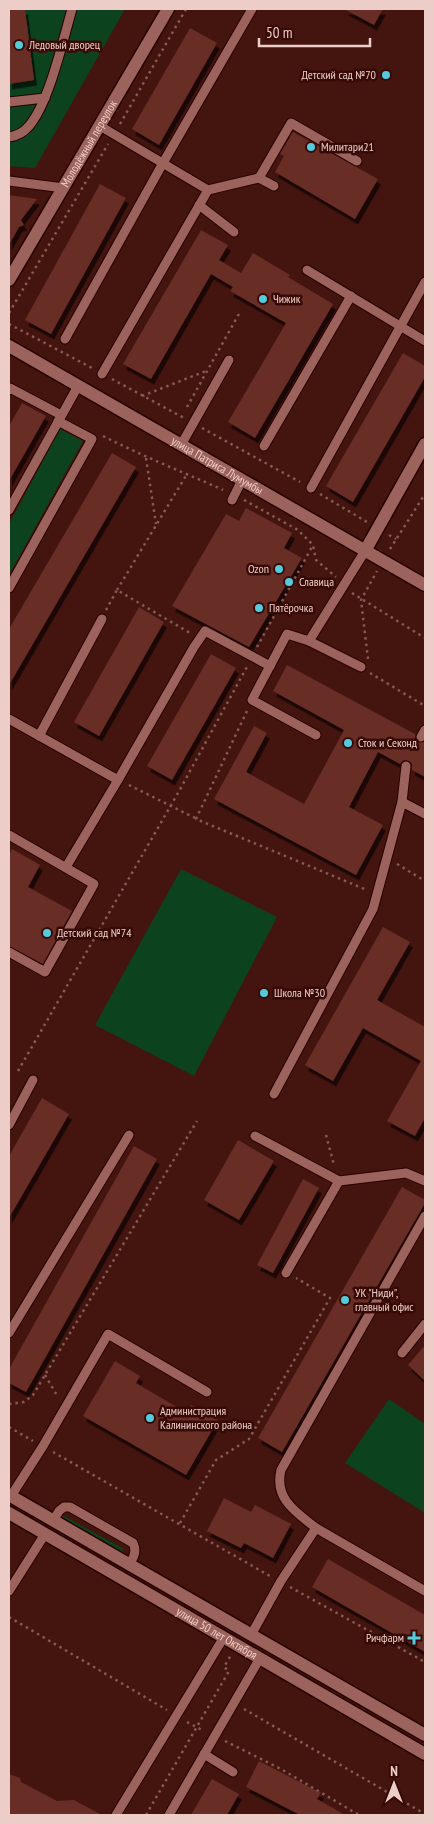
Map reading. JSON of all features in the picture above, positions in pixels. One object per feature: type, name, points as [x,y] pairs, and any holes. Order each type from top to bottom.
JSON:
[{"type":"street","name":"Молодёжный переулок","points":[[9,280],[168,9]]},
{"type":"street","name":"улица Патриса Лумумбы","points":[[9,346],[425,585]]},
{"type":"street","points":[[365,551],[425,444]]},
{"type":"street","name":"улица 50 лет Октября","points":[[9,1497],[425,1735]]},
{"type":"street","name":"улица 50 лет Октября","points":[[9,1513],[424,1751]]},
{"type":"street","points":[[45,1534],[53,1521]]},
{"type":"street","points":[[122,1578],[129,1565]]},
{"type":"street","points":[[224,1637],[232,1624]]},
{"type":"street","points":[[260,1658],[268,1644]]},
{"type":"lane","points":[[9,137],[20,133],[30,125],[45,98],[72,9]]},
{"type":"lane","points":[[64,339],[252,9]]},
{"type":"lane","points":[[9,102],[45,98]]},
{"type":"lane","points":[[259,178],[291,123],[357,161]]},
{"type":"lane","points":[[100,126],[208,190],[259,178],[274,186]]},
{"type":"lane","points":[[9,181],[64,188]]},
{"type":"lane","points":[[102,374],[208,190]]},
{"type":"lane","points":[[199,205],[234,232]]},
{"type":"lane","points":[[307,270],[425,341]]},
{"type":"lane","points":[[310,488],[425,282]]},
{"type":"lane","points":[[264,446],[352,296]]},
{"type":"lane","points":[[181,445],[229,360]]},
{"type":"lane","points":[[9,510],[78,386]]},
{"type":"lane","points":[[9,390],[10,388],[92,439],[9,588]]},
{"type":"lane","points":[[233,497],[242,480]]},
{"type":"lane","points":[[309,640],[365,551]]},
{"type":"lane","points":[[40,736],[102,619]]},
{"type":"lane","points":[[66,867],[205,631],[270,666]]},
{"type":"lane","points":[[316,735],[252,700],[287,634],[309,640],[365,665]]},
{"type":"lane","points":[[9,719],[118,780]]},
{"type":"lane","points":[[274,1094],[373,909],[402,802],[406,766]]},
{"type":"lane","points":[[402,802],[425,814]]},
{"type":"lane","points":[[9,835],[94,884],[45,972],[9,952]]},
{"type":"lane","points":[[9,1124],[33,1080]]},
{"type":"lane","points":[[9,1333],[129,1135]]},
{"type":"lane","points":[[255,1136],[339,1181],[406,1173],[425,1181]]},
{"type":"lane","points":[[286,1272],[339,1181]]},
{"type":"lane","points":[[425,1216],[281,1470],[278,1481],[280,1492],[289,1505],[316,1528],[425,1591]]},
{"type":"lane","points":[[402,1353],[425,1324]]},
{"type":"lane","points":[[9,1497],[43,1446],[108,1334],[208,1392]]},
{"type":"lane","points":[[53,1521],[59,1511],[64,1507],[70,1507],[133,1543],[136,1548],[135,1555],[129,1565]]},
{"type":"lane","points":[[251,1635],[281,1582],[316,1528]]},
{"type":"lane","points":[[9,1591],[45,1534]]},
{"type":"lane","points":[[116,1815],[224,1637]]},
{"type":"lane","points":[[169,1815],[260,1658]]},
{"type":"lane","points":[[204,1754],[233,1772]]},
{"type":"path","points":[[9,313],[186,9]]},
{"type":"path","points":[[182,417],[206,370],[240,312]]},
{"type":"path","points":[[9,324],[310,488],[396,540]]},
{"type":"path","points":[[142,396],[206,370]]},
{"type":"path","points":[[96,433],[146,458],[186,474],[298,530],[313,545],[316,560],[339,579],[344,586],[361,600],[425,638]]},
{"type":"path","points":[[146,458],[156,525]]},
{"type":"path","points":[[102,619],[117,590],[186,474]]},
{"type":"path","points":[[425,494],[361,600],[365,665],[425,706]]},
{"type":"path","points":[[18,1071],[170,806],[313,545]]},
{"type":"path","points":[[117,590],[199,639]]},
{"type":"path","points":[[196,819],[252,700]]},
{"type":"path","points":[[118,780],[196,819],[377,894]]},
{"type":"path","points":[[387,858],[425,881]]},
{"type":"path","points":[[9,1404],[24,1402],[33,1395],[197,1121]]},
{"type":"path","points":[[326,1135],[339,1181]]},
{"type":"path","points":[[180,1524],[216,1460],[249,1440],[330,1298],[286,1272]]},
{"type":"path","points":[[45,1375],[65,1408]]},
{"type":"path","points":[[9,1427],[425,1662]]},
{"type":"path","points":[[146,1815],[229,1671],[224,1667],[233,1652]]},
{"type":"path","points":[[234,1703],[425,1814]]},
{"type":"green space","points":[[9,9],[125,9],[35,168],[9,166]]},
{"type":"green space","points":[[60,429],[83,441],[9,575],[9,524]]},
{"type":"green space","points":[[181,869],[277,917],[194,1076],[95,1025]]},
{"type":"green space","points":[[389,1399],[425,1424],[425,1513],[345,1463]]},
{"type":"green space","points":[[64,1516],[122,1548],[124,1553],[122,1554],[61,1520]]},
{"type":"building","name":"Ледовый дворец","points":[[9,9],[25,9],[34,80],[9,84]]},
{"type":"building","points":[[344,9],[383,9],[374,25]]},
{"type":"building","points":[[190,28],[217,43],[159,145],[132,129]]},
{"type":"building","points":[[293,132],[378,179],[355,219],[275,172],[284,156],[280,154]]},
{"type":"building","points":[[100,184],[126,198],[51,334],[25,320]]},
{"type":"building","points":[[9,195],[37,199],[21,220],[24,225],[19,227],[9,245]]},
{"type":"building","points":[[201,230],[228,245],[219,260],[241,273],[253,253],[333,304],[255,438],[228,422],[286,323],[230,291],[233,287],[211,274],[151,379],[123,364]]},
{"type":"building","points":[[403,353],[425,366],[425,377],[353,502],[326,486]]},
{"type":"building","points":[[22,403],[46,416],[9,481],[9,426]]},
{"type":"building","points":[[112,453],[136,467],[9,685],[9,629]]},
{"type":"building","points":[[246,508],[292,533],[284,548],[302,558],[249,647],[172,606],[226,514],[239,521]]},
{"type":"building","points":[[139,607],[164,622],[99,736],[74,722]]},
{"type":"building","points":[[211,654],[236,668],[172,780],[147,766]]},
{"type":"building","points":[[287,665],[415,734],[415,740],[418,743],[425,741],[425,777],[412,770],[412,764],[409,761],[404,760],[400,764],[378,752],[349,807],[383,825],[356,875],[214,799],[254,726],[267,733],[246,772],[304,804],[344,730],[273,691]]},
{"type":"building","points":[[12,849],[40,865],[28,887],[72,911],[43,964],[9,946],[9,856]]},
{"type":"building","points":[[383,927],[410,942],[377,1000],[425,1027],[425,1118],[415,1136],[387,1121],[421,1061],[363,1028],[333,1081],[305,1065]]},
{"type":"building","points":[[42,1098],[69,1114],[9,1218],[9,1156]]},
{"type":"building","points":[[238,1140],[274,1161],[239,1220],[204,1200]]},
{"type":"building","points":[[134,1146],[157,1159],[26,1392],[9,1383],[9,1369]]},
{"type":"building","points":[[303,1179],[319,1188],[273,1273],[257,1265]]},
{"type":"building","points":[[402,1187],[425,1200],[425,1203],[282,1452],[258,1438]]},
{"type":"building","points":[[425,1345],[425,1381],[408,1365]]},
{"type":"building","name":"Администрация Калининского района","points":[[115,1361],[140,1376],[136,1383],[187,1413],[191,1405],[218,1420],[186,1475],[83,1416]]},
{"type":"building","points":[[224,1498],[251,1512],[255,1505],[291,1524],[273,1558],[244,1543],[241,1548],[207,1531]]},
{"type":"building","points":[[328,1559],[425,1615],[425,1652],[312,1587]]},
{"type":"building","points":[[259,1761],[321,1793],[317,1799],[345,1815],[300,1815],[246,1787]]},
{"type":"building","points":[[9,1774],[20,1778],[21,1782],[57,1801],[74,1800],[102,1815],[9,1815]]},
{"type":"building","points":[[212,1779],[239,1794],[227,1815],[191,1815]]},
{"type":"place","name":"Ледовый дворец","points":[[19,45]]},
{"type":"place","name":"Детский сад №70","points":[[386,75]]},
{"type":"place","name":"Милитари21","points":[[311,147]]},
{"type":"place","name":"Чижик","points":[[263,299]]},
{"type":"place","name":"Ozon","points":[[279,569]]},
{"type":"place","name":"Славица","points":[[289,582]]},
{"type":"place","name":"Пятёрочка","points":[[259,608]]},
{"type":"place","name":"Сток и Секонд","points":[[348,743]]},
{"type":"place","name":"Детский сад №74","points":[[47,933]]},
{"type":"place","name":"Школа №30","points":[[264,993]]},
{"type":"place","name":"УК \"Ниди\", главный офис","points":[[345,1300]]},
{"type":"place","name":"Администрация Калининского района","points":[[150,1418]]},
{"type":"place","name":"Ричфарм","points":[[414,1638]]}]
